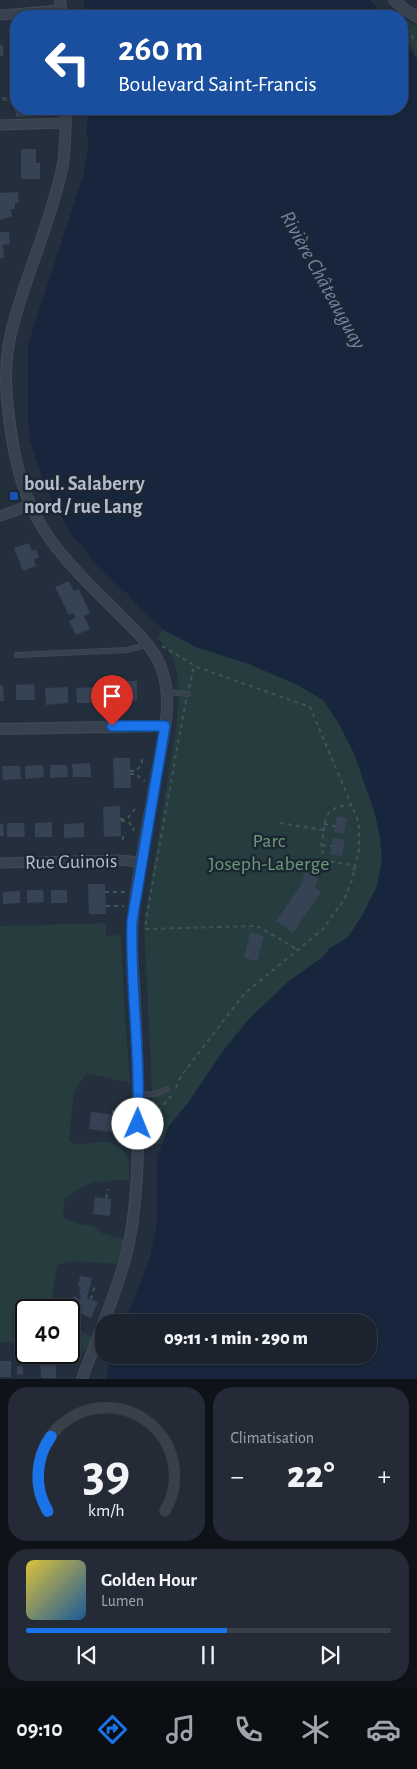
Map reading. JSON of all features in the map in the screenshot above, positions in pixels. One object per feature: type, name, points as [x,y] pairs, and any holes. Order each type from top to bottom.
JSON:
[{"type":"street","points":[[394,0],[404,10]]},
{"type":"street","points":[[66,115],[62,170],[17,312],[3,375],[14,451],[23,484],[42,528],[58,549],[147,645],[160,663],[167,692],[165,726],[134,906],[132,951],[138,1095],[136,1184],[130,1241],[116,1289],[82,1379]]},
{"type":"street","points":[[0,125],[66,123]]},
{"type":"street","points":[[0,516],[31,505]]},
{"type":"street","points":[[0,729],[165,726]]},
{"type":"street","name":"Rue Guinois","points":[[0,863],[118,860],[141,862]]},
{"type":"lane","points":[[17,655],[127,650],[147,645]]},
{"type":"lane","points":[[167,692],[188,694]]},
{"type":"lane","points":[[138,1095],[155,1094],[167,1089]]},
{"type":"path","points":[[414,21],[409,33],[417,42]]},
{"type":"path","points":[[152,1118],[172,1095],[181,1076],[244,994],[316,936],[330,920],[346,894],[355,870],[359,849],[359,827],[352,806],[310,708],[194,666],[169,650]]},
{"type":"path","points":[[193,670],[194,666]]},
{"type":"path","points":[[180,729],[146,919],[146,929],[257,926],[292,946],[297,951]]},
{"type":"path","points":[[142,758],[142,764],[136,771],[130,772],[145,781]]},
{"type":"path","points":[[352,806],[333,809],[329,813],[324,824],[321,852],[326,861],[348,864],[355,870]]},
{"type":"path","points":[[134,831],[134,827],[127,821],[121,820],[127,819],[135,809]]},
{"type":"path","points":[[280,823],[323,830]]},
{"type":"path","points":[[324,824],[335,826]]},
{"type":"path","points":[[123,840],[125,832]]},
{"type":"path","points":[[321,844],[332,846]]},
{"type":"path","points":[[105,892],[136,892]]},
{"type":"path","points":[[106,906],[134,906]]},
{"type":"path","points":[[106,1198],[108,1189]]},
{"type":"path","points":[[91,1299],[95,1285]]},
{"type":"green space","points":[[408,21],[417,27],[417,59],[408,40]]},
{"type":"green space","name":"Parc Joseph-Laberge","points":[[164,629],[196,647],[249,664],[296,684],[323,700],[338,722],[354,753],[379,827],[382,861],[377,886],[362,916],[348,937],[329,949],[324,956],[288,982],[223,1051],[188,1103],[169,1126],[162,1144],[147,1144],[151,1128],[152,1088],[144,925],[176,728],[179,691],[176,668],[172,658],[166,647],[157,638]]},
{"type":"green space","points":[[106,923],[106,936],[121,935],[130,1083],[87,1073],[74,1092],[69,1141],[81,1144],[109,1143],[121,1148],[125,1152],[129,1164],[129,1180],[92,1182],[65,1198],[63,1218],[79,1224],[93,1226],[101,1233],[124,1239],[119,1264],[70,1261],[57,1265],[52,1299],[15,1299],[15,1343],[0,1342],[0,926]]},
{"type":"green space","points":[[80,1330],[90,1335],[91,1339],[83,1353],[80,1353]]},
{"type":"water","points":[[83,0],[370,0],[378,10],[85,10]]},
{"type":"water","name":"Rivière Châteauguay","points":[[408,48],[417,59],[417,1379],[106,1379],[108,1364],[377,1364],[377,1314],[128,1314],[150,1257],[157,1224],[157,1161],[169,1126],[188,1103],[223,1051],[248,1020],[288,982],[324,956],[329,949],[348,937],[362,916],[377,886],[382,861],[375,813],[354,753],[338,722],[323,700],[296,684],[249,664],[196,647],[164,630],[92,561],[81,544],[72,536],[47,491],[30,441],[28,344],[84,173],[89,141],[86,133],[88,115],[408,115]]},
{"type":"building","points":[[0,45],[3,45],[3,56],[0,56]]},
{"type":"building","points":[[2,97],[7,97],[7,101],[2,101]]},
{"type":"building","points":[[16,115],[35,116],[16,117]]},
{"type":"building","points":[[21,149],[36,149],[36,163],[40,163],[40,179],[21,179]]},
{"type":"building","points":[[18,192],[19,203],[15,203],[15,209],[11,209],[12,216],[0,220],[0,193]]},
{"type":"building","points":[[0,232],[9,232],[10,244],[3,245],[4,258],[0,258]]},
{"type":"building","points":[[29,543],[32,551],[36,549],[39,558],[34,559],[36,566],[23,571],[14,548]]},
{"type":"building","points":[[69,581],[74,591],[79,589],[90,613],[84,616],[90,629],[76,635],[69,621],[76,618],[73,613],[69,615],[55,587]]},
{"type":"building","points":[[111,681],[137,681],[137,701],[111,699]]},
{"type":"building","points":[[34,684],[35,700],[16,700],[16,685]]},
{"type":"building","points":[[0,685],[3,685],[4,701],[0,701]]},
{"type":"building","points":[[68,687],[68,703],[46,705],[45,688]]},
{"type":"building","points":[[100,687],[101,703],[77,703],[76,688]]},
{"type":"building","points":[[113,758],[130,758],[131,788],[114,788]]},
{"type":"building","points":[[90,763],[91,777],[73,777],[72,764]]},
{"type":"building","points":[[43,765],[44,777],[25,779],[25,766]]},
{"type":"building","points":[[50,765],[67,765],[68,777],[50,778]]},
{"type":"building","points":[[2,766],[20,766],[21,779],[3,780]]},
{"type":"building","points":[[120,806],[121,836],[104,837],[103,807]]},
{"type":"building","points":[[337,816],[347,818],[344,834],[334,832]]},
{"type":"building","points":[[52,822],[52,837],[35,837],[35,823]]},
{"type":"building","points":[[7,823],[24,823],[25,837],[7,837]]},
{"type":"building","points":[[84,823],[84,837],[64,838],[64,824]]},
{"type":"building","points":[[0,824],[3,824],[4,836],[0,836]]},
{"type":"building","points":[[333,838],[345,840],[342,856],[330,854]]},
{"type":"building","points":[[305,869],[319,873],[315,888],[321,892],[293,933],[276,921],[302,884]]},
{"type":"building","points":[[88,884],[105,884],[106,914],[89,914]]},
{"type":"building","points":[[27,890],[43,890],[44,902],[27,903]]},
{"type":"building","points":[[51,890],[67,890],[67,903],[51,903]]},
{"type":"building","points":[[20,891],[20,903],[3,904],[3,892]]},
{"type":"building","points":[[250,932],[264,936],[257,961],[244,958]]},
{"type":"building","points":[[91,1112],[117,1115],[116,1127],[112,1126],[112,1132],[89,1129]]},
{"type":"building","points":[[95,1197],[111,1199],[110,1216],[93,1214]]},
{"type":"building","points":[[80,1276],[92,1278],[87,1298],[98,1302],[91,1318],[80,1313],[81,1295],[79,1295],[81,1287],[78,1286]]},
{"type":"building","points":[[0,1361],[11,1361],[11,1377],[0,1377]]},
{"type":"building","points":[[40,1364],[56,1364],[56,1378],[41,1378]]},
{"type":"building","points":[[17,1366],[23,1366],[23,1375],[17,1374]]},
{"type":"place","name":"boul. Salaberry nord / rue Lang","points":[[14,496]]},
{"type":"route","points":[[112,726],[165,726],[132,921],[138,1066],[138,1124]]}]
